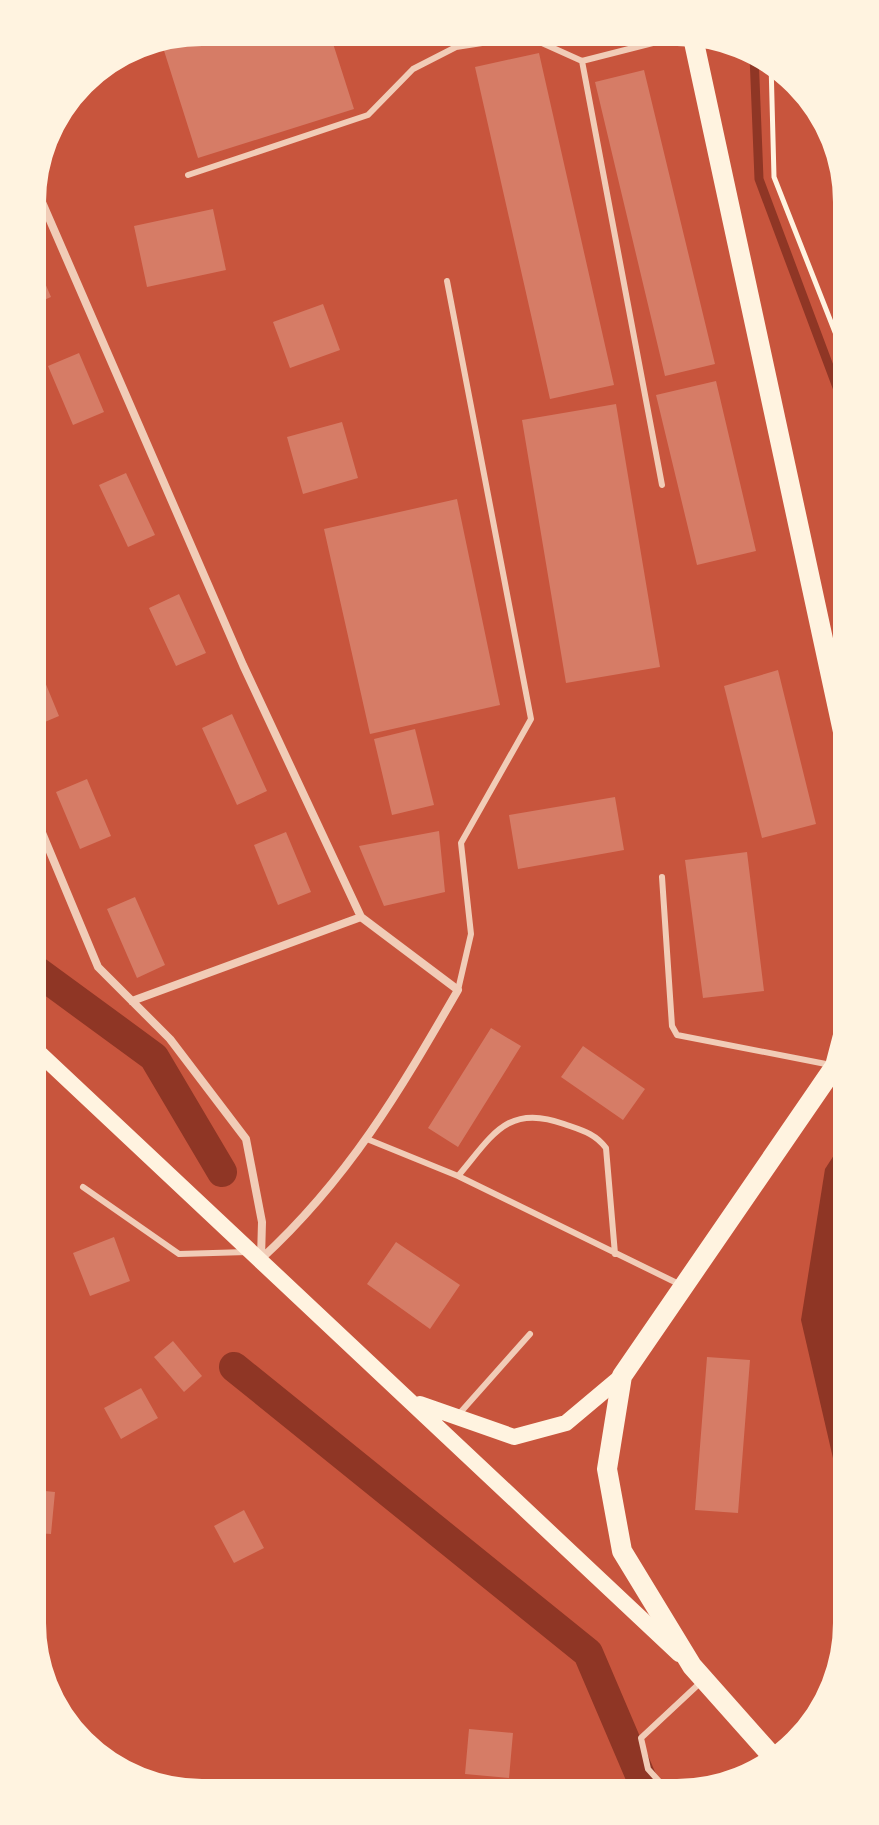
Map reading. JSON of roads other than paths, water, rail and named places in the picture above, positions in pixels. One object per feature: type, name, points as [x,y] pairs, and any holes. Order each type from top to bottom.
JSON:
[{"type":"main road","points":[[695,45],[835,695]]},
{"type":"main road","points":[[44,1057],[415,1402],[698,1672],[768,1752]]},
{"type":"main road","points":[[415,1402],[514,1437],[566,1423],[622,1376],[835,1066]]},
{"type":"main road","points":[[622,1376],[607,1469],[622,1551],[698,1672]]},
{"type":"street","points":[[44,207],[243,665],[361,917],[458,990],[385,1116],[302,1221],[257,1255]]},
{"type":"street","points":[[44,837],[98,967],[170,1039],[246,1139],[262,1222],[257,1255]]},
{"type":"street","points":[[132,1001],[361,917]]},
{"type":"lane","points":[[188,175],[368,115],[413,69],[456,47],[483,44]]},
{"type":"lane","points":[[542,44],[554,46],[582,61],[649,44]]},
{"type":"lane","points":[[582,61],[662,485]]},
{"type":"lane","points":[[447,281],[531,719],[461,843],[471,934],[458,990]]},
{"type":"lane","points":[[662,877],[672,1026],[677,1035],[835,1066]]},
{"type":"lane","points":[[458,1176],[495,1132],[520,1118],[537,1114],[597,1136],[606,1148],[615,1254]]},
{"type":"lane","points":[[367,1139],[458,1176],[685,1286]]},
{"type":"lane","points":[[83,1187],[179,1254],[257,1255]]},
{"type":"lane","points":[[456,1417],[530,1334]]},
{"type":"lane","points":[[659,1781],[648,1769],[641,1738],[698,1672]]},
{"type":"waterway","points":[[754,65],[759,179],[835,382]]},
{"type":"waterway","points":[[44,976],[154,1057],[222,1172]]},
{"type":"waterway","points":[[234,1367],[588,1653],[643,1781]]}]
